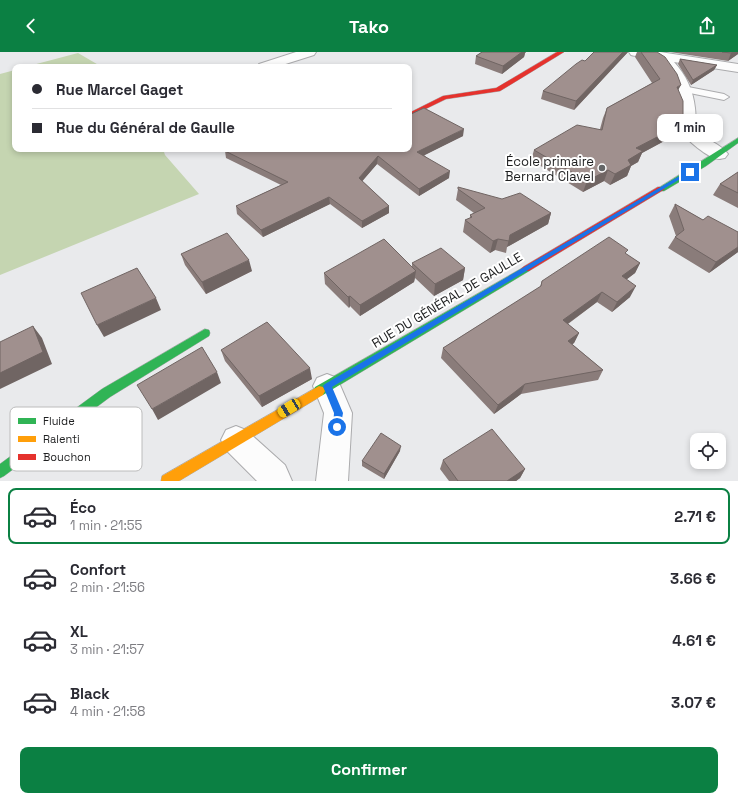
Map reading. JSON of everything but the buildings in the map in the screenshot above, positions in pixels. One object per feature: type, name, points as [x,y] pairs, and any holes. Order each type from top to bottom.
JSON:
[{"type":"main road","points":[[412,114],[445,97],[498,90],[561,52]]},
{"type":"main road","name":"RUE DU GÉNÉRAL DE GAULLE","points":[[167,481],[719,154],[738,140]]},
{"type":"main road","points":[[87,407],[106,393],[205,333]]},
{"type":"main road","points":[[0,472],[10,465]]},
{"type":"street","points":[[272,64],[310,52]]},
{"type":"street","points":[[635,52],[738,68]]},
{"type":"street","points":[[661,57],[674,69],[683,89],[686,98],[690,132],[701,142],[719,154]]},
{"type":"street","points":[[327,386],[338,413],[332,481]]},
{"type":"street","points":[[236,440],[274,476],[276,481]]},
{"type":"lane","points":[[683,89],[724,97]]},
{"type":"green space","points":[[78,53],[97,64],[36,64]]},
{"type":"green space","points":[[12,71],[12,152],[164,152],[199,194],[0,275],[0,74]]},
{"type":"traffic: fast","points":[[661,189],[703,164],[738,140]]},
{"type":"traffic: fast","points":[[319,391],[526,269]]},
{"type":"traffic: fast","points":[[87,407],[106,393],[205,333]]},
{"type":"traffic: fast","points":[[0,472],[10,465]]},
{"type":"traffic: slow","points":[[167,481],[319,391]]},
{"type":"traffic: jam","points":[[412,114],[445,97],[498,90],[561,52]]},
{"type":"traffic: jam","points":[[526,269],[661,189]]},
{"type":"place","name":"École primaire Bernard Clavel","points":[[602,168]]},
{"type":"route","points":[[337,427],[338,413],[327,386],[391,350],[544,257],[690,172]]}]
